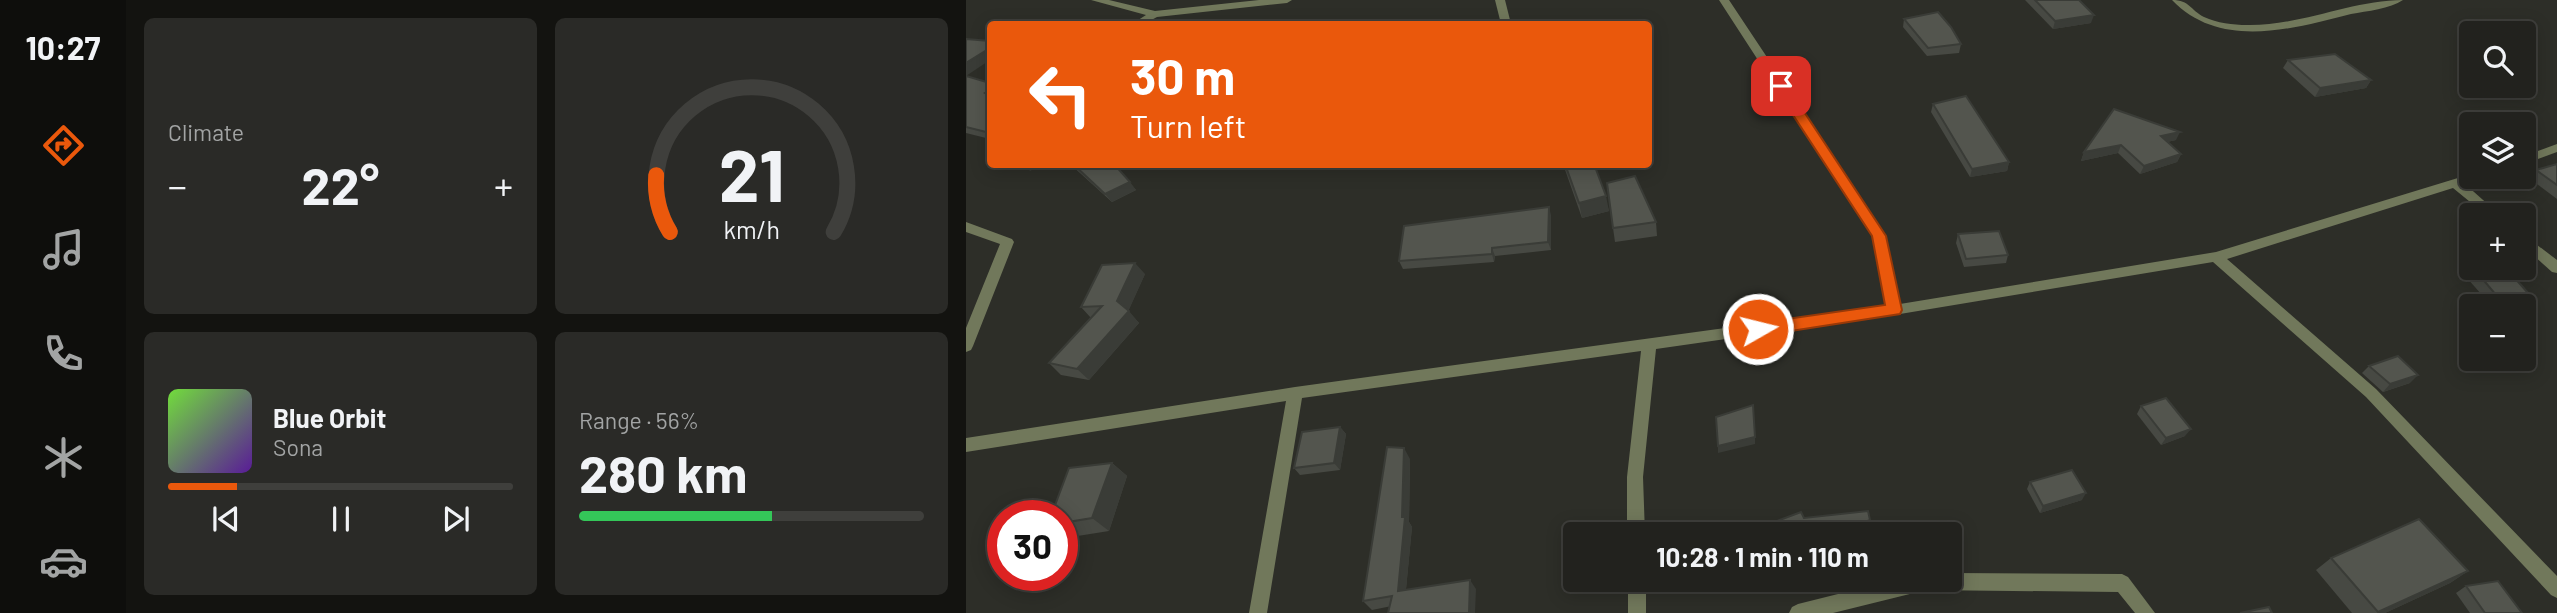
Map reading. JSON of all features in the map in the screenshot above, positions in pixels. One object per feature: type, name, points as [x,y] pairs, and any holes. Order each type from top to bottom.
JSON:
[{"type":"street","points":[[1096,0],[1154,14],[1287,0]]},
{"type":"street","points":[[1500,0],[1505,21]]},
{"type":"street","points":[[1724,0],[1879,236],[1894,310]]},
{"type":"street","points":[[2177,0],[2202,20],[2226,28],[2258,30],[2398,0]]},
{"type":"street","points":[[1142,21],[1154,14]]},
{"type":"street","points":[[2536,156],[2557,148]]},
{"type":"street","points":[[966,445],[1295,393],[1894,310],[2216,257],[2459,182]]},
{"type":"street","points":[[2455,183],[2479,203]]},
{"type":"street","points":[[966,227],[1007,242],[966,346]]},
{"type":"street","points":[[2536,250],[2557,268]]},
{"type":"street","points":[[2216,257],[2371,393],[2557,589]]},
{"type":"street","points":[[1636,522],[1635,477],[1648,345]]},
{"type":"street","points":[[1258,613],[1295,393]]},
{"type":"street","points":[[1798,613],[1926,581],[2122,583],[2146,613]]},
{"type":"street","points":[[1637,592],[1637,613]]},
{"type":"building","points":[[2035,0],[2079,0],[2094,15],[2055,21]]},
{"type":"building","points":[[1938,12],[1961,44],[1928,48],[1904,19]]},
{"type":"building","points":[[966,39],[987,41],[987,50],[966,63]]},
{"type":"building","points":[[2335,54],[2371,80],[2320,88],[2288,60]]},
{"type":"building","points":[[966,76],[987,82],[987,132],[966,127]]},
{"type":"building","points":[[1966,96],[2009,162],[1972,169],[1933,104]]},
{"type":"building","points":[[2114,109],[2180,132],[2161,136],[2181,154],[2144,166],[2121,145],[2084,152]]},
{"type":"building","points":[[2557,164],[2557,185],[2536,170]]},
{"type":"building","points":[[1077,168],[1118,168],[1130,182],[1105,194]]},
{"type":"building","points":[[1566,168],[1596,168],[1606,196],[1579,203]]},
{"type":"building","points":[[1635,176],[1656,222],[1613,228],[1607,183]]},
{"type":"building","points":[[1549,207],[1548,242],[1492,248],[1492,254],[1399,261],[1404,226]]},
{"type":"building","points":[[1999,231],[2008,255],[1966,259],[1958,234]]},
{"type":"building","points":[[1135,263],[1117,301],[1129,311],[1077,369],[1049,363],[1102,306],[1081,307],[1102,265]]},
{"type":"building","points":[[2483,280],[2517,280],[2528,293],[2512,294],[2495,294]]},
{"type":"building","points":[[2398,356],[2418,375],[2390,384],[2369,366]]},
{"type":"building","points":[[2166,398],[2191,429],[2166,438],[2141,406]]},
{"type":"building","points":[[1753,405],[1755,437],[1718,446],[1716,417]]},
{"type":"building","points":[[1340,427],[1334,463],[1294,468],[1302,432]]},
{"type":"building","points":[[1387,447],[1404,448],[1402,517],[1405,517],[1398,591],[1470,580],[1469,613],[1388,613],[1392,596],[1363,601]]},
{"type":"building","points":[[1112,463],[1092,518],[1078,520],[1078,500],[1057,500],[1069,468]]},
{"type":"building","points":[[2072,470],[2086,493],[2043,506],[2030,482]]},
{"type":"building","points":[[1868,511],[1870,520],[1774,522],[1801,512],[1804,518]]},
{"type":"building","points":[[2419,519],[2468,571],[2378,612],[2331,558]]},
{"type":"building","points":[[2498,581],[2522,613],[2485,613],[2466,586]]},
{"type":"building","points":[[2269,607],[2272,613],[2240,613]]},
{"type":"route","points":[[1758,329],[1894,310],[1879,236],[1781,86]]}]
